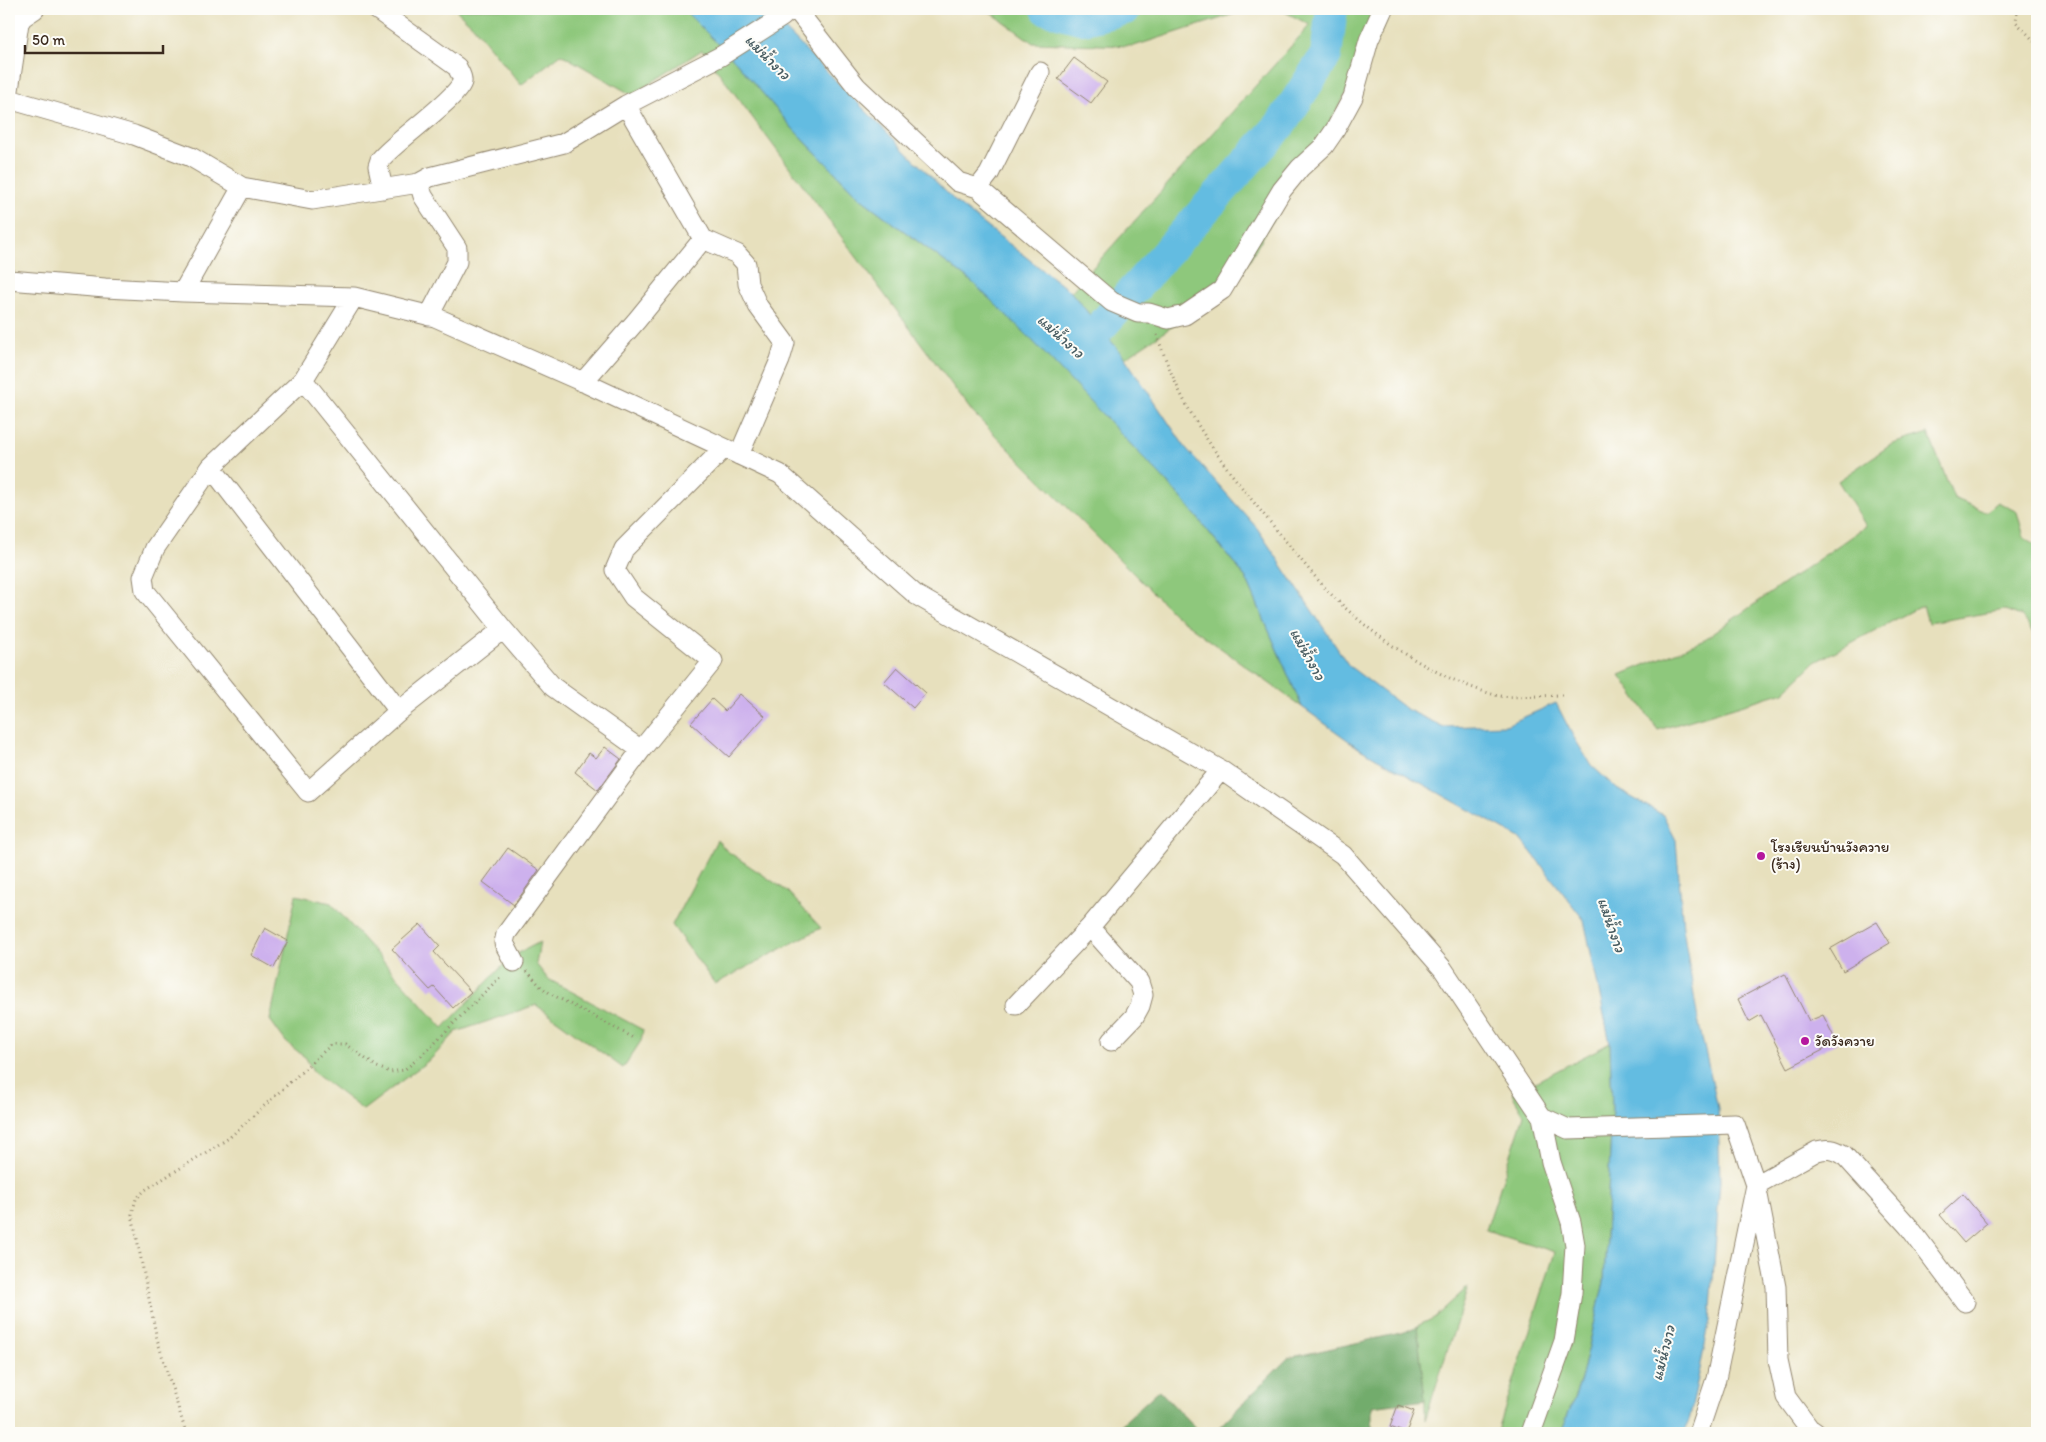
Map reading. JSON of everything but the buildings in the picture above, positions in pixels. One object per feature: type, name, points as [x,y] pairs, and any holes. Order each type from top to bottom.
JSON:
[{"type":"street","points":[[9,90],[19,23],[23,17],[35,9]]},
{"type":"street","points":[[376,9],[457,67],[462,76],[461,83],[445,102],[380,160],[378,166],[383,189]]},
{"type":"street","points":[[9,99],[134,135],[191,157],[242,186],[312,200],[420,183],[430,177],[564,143],[626,105],[720,56],[790,11],[858,87],[958,182],[978,188],[1112,302],[1138,313],[1149,313],[1168,318],[1185,315],[1222,290],[1282,190],[1300,168],[1324,146],[1353,97],[1369,40],[1383,9]]},
{"type":"street","points":[[978,188],[989,174],[1040,72]]},
{"type":"street","points":[[514,962],[504,943],[506,934],[641,750],[713,661],[633,597],[615,570],[624,549],[731,452],[780,360],[785,343],[758,306],[748,284],[746,264],[737,254],[703,239],[626,105]]},
{"type":"street","points":[[420,183],[424,196],[457,248],[457,262],[429,316]]},
{"type":"street","points":[[183,292],[242,186]]},
{"type":"street","points":[[583,382],[637,320],[703,239]]},
{"type":"street","points":[[9,280],[183,292],[354,296],[429,316],[583,382],[780,474],[916,596],[1222,770],[1343,855],[1442,969],[1542,1117],[1551,1162],[1571,1222],[1575,1245],[1572,1293],[1564,1341],[1531,1433]]},
{"type":"street","points":[[354,296],[303,380],[212,467],[155,548],[143,577],[145,591],[308,792],[399,711],[503,629]]},
{"type":"street","points":[[303,380],[503,629],[553,687],[641,750]]},
{"type":"street","points":[[212,467],[399,711]]},
{"type":"street","points":[[1016,1005],[1090,927],[1222,770]]},
{"type":"street","points":[[1090,927],[1139,982],[1143,995],[1134,1017],[1110,1041]]},
{"type":"street","points":[[1542,1117],[1568,1128],[1735,1124],[1756,1185],[1776,1287],[1778,1360],[1786,1397],[1809,1428],[1816,1433]]},
{"type":"street","points":[[1698,1433],[1716,1379],[1756,1185],[1816,1152],[1826,1148],[1844,1155],[1910,1227],[1965,1302]]},
{"type":"path","points":[[2020,9],[2017,12],[2016,22],[2037,44]]},
{"type":"path","points":[[1149,313],[1178,388],[1204,435],[1249,497],[1311,572],[1350,613],[1381,637],[1422,663],[1470,687],[1498,696],[1563,696]]},
{"type":"path","points":[[186,1433],[157,1339],[132,1214],[136,1200],[145,1190],[229,1138],[332,1044],[345,1044],[377,1067],[390,1072],[404,1070],[419,1058],[514,962],[522,965],[541,987],[550,994],[636,1039]]},
{"type":"green space","points":[[455,9],[683,9],[691,15],[736,62],[794,130],[860,198],[972,282],[1026,333],[1180,496],[1246,578],[1302,707],[1175,615],[973,413],[702,50],[632,95],[561,54],[521,85],[473,26]]},
{"type":"green space","points":[[986,9],[1250,9],[1134,46],[1033,43]]},
{"type":"green space","points":[[1279,9],[1392,9],[1372,49],[1235,285],[1125,358],[1071,292],[1310,25]]},
{"type":"green space","points":[[1928,433],[1954,498],[1986,512],[1998,502],[2017,512],[2024,537],[2037,545],[2037,638],[2021,616],[2005,610],[1928,623],[1923,605],[1815,662],[1784,692],[1658,730],[1620,675],[1702,641],[1866,526],[1838,481],[1892,444]]},
{"type":"green space","points":[[717,840],[727,851],[787,891],[821,928],[715,984],[672,925]]},
{"type":"green space","points":[[296,895],[331,903],[443,1028],[511,957],[540,942],[536,964],[548,979],[643,1030],[641,1041],[623,1068],[536,1005],[456,1032],[432,1058],[363,1110],[313,1072],[306,1058],[286,1042],[270,1020]]},
{"type":"green space","points":[[1610,1043],[1612,1107],[1604,1282],[1581,1380],[1561,1433],[1497,1433],[1555,1252],[1486,1230],[1524,1115],[1512,1094]]},
{"type":"green space","points":[[1468,1287],[1425,1420],[1425,1400],[1417,1326],[1434,1318]]},
{"type":"green space","points":[[1417,1326],[1425,1400],[1372,1407],[1372,1433],[1213,1433],[1288,1358],[1405,1332]]},
{"type":"green space","points":[[1159,1390],[1200,1433],[1112,1433]]},
{"type":"water","name":"แม่น้ำงาว","points":[[683,9],[765,9],[958,204],[1071,292],[1125,358],[1185,447],[1257,528],[1349,666],[1406,709],[1444,727],[1506,725],[1556,703],[1591,765],[1617,789],[1663,815],[1676,840],[1683,928],[1698,1020],[1718,1108],[1720,1181],[1710,1321],[1689,1421],[1683,1433],[1561,1433],[1581,1380],[1604,1282],[1612,1107],[1610,1043],[1584,920],[1521,839],[1360,749],[1302,707],[1246,578],[1180,496],[1026,334],[972,282],[860,198],[794,130],[736,62]]},
{"type":"waterway","points":[[1047,9],[1084,19],[1125,9]]},
{"type":"waterway","name":"แม่น้ำงาว","points":[[1079,351],[1281,124],[1326,55],[1332,9]]},
{"type":"place","name":"โรงเรียนบ้านวังควาย (ร้าง)","points":[[1761,856]]},
{"type":"place","name":"วัดวังควาย","points":[[1805,1041]]}]
